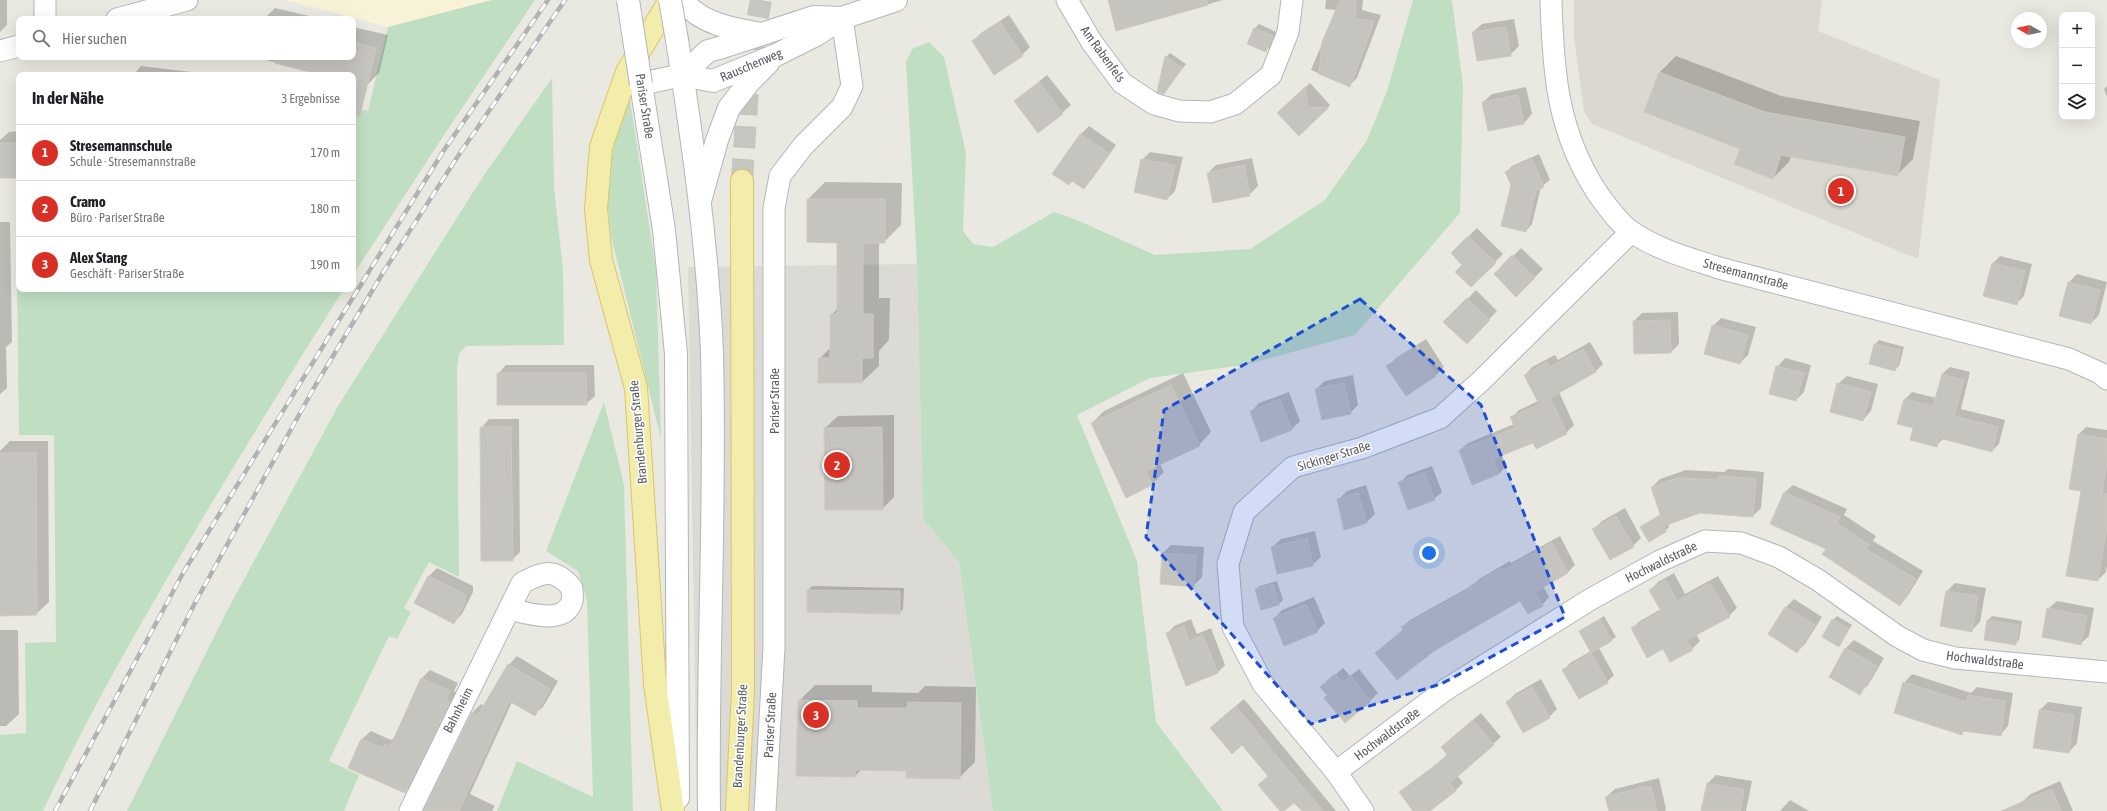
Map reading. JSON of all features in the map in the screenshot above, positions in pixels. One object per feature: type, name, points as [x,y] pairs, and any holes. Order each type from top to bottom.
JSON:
[{"type":"main road","name":"Pariser Straße","points":[[628,0],[664,230],[676,354],[678,811]]},
{"type":"main road","points":[[670,0],[700,201],[712,351],[713,544],[709,811]]},
{"type":"main road","name":"Brandenburger Straße","points":[[670,0],[627,72],[601,147],[596,209],[601,260],[636,388],[655,684],[673,811]]},
{"type":"main road","name":"Rauschenweg","points":[[682,75],[713,81],[776,55],[816,35],[842,18],[896,0]]},
{"type":"main road","points":[[686,5],[716,24],[731,29],[761,34]]},
{"type":"main road","name":"Rauschenweg","points":[[682,75],[708,51],[814,17],[842,18]]},
{"type":"main road","points":[[700,201],[717,140],[729,108],[749,82],[776,55]]},
{"type":"main road","points":[[641,84],[682,75]]},
{"type":"main road","name":"Brandenburger Straße","points":[[737,811],[743,690],[742,181]]},
{"type":"street","points":[[45,0],[45,16]]},
{"type":"street","points":[[129,16],[187,0]]},
{"type":"street","name":"Am Rabenfels","points":[[1067,0],[1091,40],[1122,83],[1154,104],[1179,111],[1210,112],[1235,104],[1271,75],[1288,32],[1292,0]]},
{"type":"street","name":"Stresemannstraße","points":[[1551,0],[1552,55],[1556,86],[1567,132],[1585,174],[1605,203],[1631,232],[1678,255],[1712,266],[2069,359],[2100,373],[2107,379]]},
{"type":"street","name":"Pariser Straße","points":[[765,811],[774,647],[774,208],[780,176],[803,146],[842,107],[852,86],[842,18]]},
{"type":"street","points":[[0,52],[16,47]]},
{"type":"street","name":"Sickinger Straße","points":[[1363,811],[1336,772],[1263,684],[1233,627],[1228,564],[1244,512],[1293,467],[1362,448],[1440,418],[1482,380],[1631,232]]},
{"type":"street","name":"Hochwaldstraße","points":[[1336,772],[1446,690],[1607,589],[1660,561],[1705,541],[1741,543],[1779,556],[1818,580],[1897,636],[1923,650],[1955,658],[2107,672]]},
{"type":"street","name":"Bahnheim","points":[[410,811],[509,609]]},
{"type":"highlighted area","points":[[1360,299],[1481,405],[1565,617],[1441,684],[1311,724],[1146,537],[1164,410]]},
{"type":"shaded area","points":[[286,0],[492,0],[388,27],[356,19],[356,16],[346,16]]},
{"type":"shaded area","points":[[1574,0],[1822,0],[1818,31],[1940,80],[1918,259],[1592,124],[1584,111],[1574,36]]},
{"type":"shaded area","points":[[917,264],[923,519],[959,562],[993,811],[697,811],[688,267]]},
{"type":"green space","points":[[492,0],[535,0],[444,135],[356,270],[356,109],[368,111],[388,27]]},
{"type":"green space","points":[[1413,0],[1452,0],[1463,86],[1460,213],[1355,335],[1244,365],[1150,378],[1077,415],[1137,561],[1156,722],[1223,811],[993,811],[959,562],[923,519],[917,264],[906,62],[912,49],[929,42],[944,57],[966,153],[963,231],[973,244],[993,247],[1054,212],[1077,220],[1155,255],[1250,249],[1325,200],[1367,140],[1387,91]]},
{"type":"green space","points":[[552,78],[554,187],[563,270],[564,345],[466,346],[459,354],[457,369],[459,577],[429,562],[404,608],[411,612],[397,639],[389,636],[329,761],[359,775],[344,811],[127,811],[228,609],[338,406],[482,178]]},
{"type":"green space","points":[[630,100],[656,270],[661,439],[611,236],[606,189],[617,131]]},
{"type":"green space","points":[[17,292],[342,292],[308,345],[161,588],[80,736],[43,811],[0,811],[0,735],[26,733],[25,643],[56,642],[54,435],[19,435]]},
{"type":"green space","points":[[604,402],[624,485],[633,811],[497,811],[517,761],[593,797],[587,601],[578,571],[546,551]]},
{"type":"building","points":[[1108,0],[1207,0],[1208,5],[1116,31]]},
{"type":"building","points":[[1340,0],[1356,0],[1355,18],[1374,22],[1350,87],[1319,74],[1322,42]]},
{"type":"building","points":[[1000,22],[1023,56],[994,75],[972,41]]},
{"type":"building","points":[[1506,27],[1511,56],[1477,61],[1472,32]]},
{"type":"building","points":[[1254,28],[1273,36],[1266,52],[1247,44]]},
{"type":"building","points":[[356,43],[376,48],[360,116],[356,116],[356,72],[310,72],[275,63],[276,60],[356,60]]},
{"type":"building","points":[[1165,56],[1182,68],[1164,94],[1157,92]]},
{"type":"building","points":[[1659,72],[1765,112],[1905,137],[1898,176],[1781,155],[1773,179],[1734,164],[1740,149],[1644,112]]},
{"type":"building","points":[[1039,82],[1063,114],[1038,133],[1014,101]]},
{"type":"building","points":[[1305,87],[1308,108],[1329,107],[1299,136],[1277,113]]},
{"type":"building","points":[[1518,95],[1524,124],[1488,131],[1482,102]]},
{"type":"building","points":[[1080,134],[1109,153],[1084,189],[1072,181],[1069,185],[1052,174]]},
{"type":"building","points":[[0,143],[16,143],[16,178],[0,178]]},
{"type":"building","points":[[1141,159],[1175,165],[1167,200],[1134,192]]},
{"type":"building","points":[[1532,159],[1544,187],[1536,191],[1526,232],[1501,226],[1511,185],[1505,172]]},
{"type":"building","points":[[1244,165],[1250,196],[1213,203],[1207,173]]},
{"type":"building","points":[[807,199],[885,199],[885,243],[863,243],[863,314],[873,314],[873,358],[862,358],[862,383],[818,383],[818,358],[830,358],[830,314],[837,314],[837,243],[807,242]]},
{"type":"building","points":[[1468,236],[1496,263],[1471,287],[1455,272],[1462,265],[1451,253]]},
{"type":"building","points":[[1512,255],[1535,278],[1516,297],[1494,274]]},
{"type":"building","points":[[1992,263],[2025,271],[2017,305],[1983,296]]},
{"type":"building","points":[[2068,282],[2100,290],[2091,324],[2059,316]]},
{"type":"building","points":[[1467,298],[1490,320],[1467,344],[1443,322]]},
{"type":"building","points":[[1670,320],[1671,353],[1634,354],[1633,321]]},
{"type":"building","points":[[1712,325],[1748,335],[1740,364],[1704,354]]},
{"type":"building","points":[[1874,344],[1901,350],[1895,371],[1869,364]]},
{"type":"building","points":[[1417,346],[1436,376],[1406,396],[1386,366]]},
{"type":"building","points":[[1583,349],[1596,372],[1543,402],[1551,399],[1567,434],[1536,449],[1533,443],[1493,459],[1499,474],[1472,485],[1459,450],[1515,428],[1510,417],[1539,404],[1524,375],[1547,362],[1550,367]]},
{"type":"building","points":[[1776,366],[1804,373],[1796,401],[1769,394]]},
{"type":"building","points":[[497,373],[586,373],[587,405],[497,405]]},
{"type":"building","points":[[1942,374],[1964,380],[1954,416],[1998,427],[1992,452],[1939,438],[1937,447],[1910,440],[1913,428],[1897,424],[1904,399],[1933,406]]},
{"type":"building","points":[[1344,383],[1351,414],[1322,420],[1315,389]]},
{"type":"building","points":[[1837,383],[1871,392],[1863,421],[1830,412]]},
{"type":"building","points":[[1171,385],[1200,446],[1146,471],[1152,485],[1126,498],[1091,423]]},
{"type":"building","points":[[1280,399],[1292,430],[1261,442],[1250,411]]},
{"type":"building","points":[[480,427],[511,427],[513,561],[481,561]]},
{"type":"building","points":[[882,427],[883,510],[825,510],[824,428]]},
{"type":"building","points":[[2078,434],[2107,439],[2107,461],[2102,494],[2107,494],[2107,526],[2098,581],[2066,576],[2081,491],[2069,489]]},
{"type":"building","points":[[0,453],[36,453],[37,615],[0,616]]},
{"type":"building","points":[[1425,473],[1435,500],[1408,510],[1398,482]]},
{"type":"building","points":[[1719,476],[1756,479],[1753,517],[1700,513],[1664,526],[1651,487],[1678,478],[1718,480]]},
{"type":"building","points":[[1784,492],[1840,517],[1837,523],[1869,545],[1866,549],[1916,579],[1900,606],[1822,554],[1826,549],[1770,524]]},
{"type":"building","points":[[1358,493],[1367,523],[1344,530],[1337,499]]},
{"type":"building","points":[[1660,515],[1666,532],[1649,542],[1640,527]]},
{"type":"building","points":[[1616,516],[1634,547],[1610,560],[1592,529]]},
{"type":"building","points":[[1307,538],[1313,566],[1277,574],[1271,547]]},
{"type":"building","points":[[1552,543],[1568,573],[1535,592],[1543,606],[1528,614],[1520,601],[1434,651],[1397,680],[1375,653],[1403,630],[1401,627],[1471,588],[1470,586],[1502,568],[1503,570]]},
{"type":"building","points":[[1162,553],[1196,555],[1194,587],[1160,584]]},
{"type":"building","points":[[428,576],[465,594],[465,602],[454,624],[414,603]]},
{"type":"building","points":[[1666,580],[1677,601],[1710,583],[1730,617],[1687,640],[1693,650],[1670,662],[1663,649],[1647,658],[1631,628],[1661,611],[1649,590]]},
{"type":"building","points":[[1273,584],[1279,605],[1261,610],[1255,589]]},
{"type":"building","points":[[807,590],[900,591],[900,614],[807,612]]},
{"type":"building","points":[[1946,591],[1978,596],[1972,632],[1940,626]]},
{"type":"building","points":[[1306,604],[1318,632],[1284,646],[1273,618]]},
{"type":"building","points":[[1785,607],[1815,625],[1797,653],[1768,634]]},
{"type":"building","points":[[2047,608],[2087,616],[2081,645],[2042,637]]},
{"type":"building","points":[[1600,619],[1612,641],[1591,653],[1579,631]]},
{"type":"building","points":[[1832,619],[1849,629],[1839,647],[1822,637]]},
{"type":"building","points":[[1987,620],[2019,625],[2016,645],[1984,640]]},
{"type":"building","points":[[1184,626],[1189,641],[1203,635],[1218,673],[1186,686],[1166,633]]},
{"type":"building","points":[[1845,648],[1877,666],[1860,695],[1829,677]]},
{"type":"building","points":[[1591,653],[1608,683],[1579,699],[1562,670]]},
{"type":"building","points":[[508,664],[550,689],[535,716],[509,701],[459,811],[423,811],[472,712],[478,715]]},
{"type":"building","points":[[1335,674],[1342,683],[1351,676],[1371,701],[1345,723],[1324,698],[1327,695],[1320,687]]},
{"type":"building","points":[[421,678],[450,691],[446,700],[450,702],[405,793],[348,768],[361,739],[383,748],[385,744],[390,747]]},
{"type":"building","points":[[1903,682],[1967,702],[1968,695],[2005,701],[2001,736],[1963,731],[1962,735],[1894,713]]},
{"type":"building","points":[[1532,687],[1550,718],[1523,733],[1506,702]]},
{"type":"building","points":[[798,700],[857,701],[857,708],[907,708],[908,702],[961,703],[960,779],[906,778],[906,771],[856,770],[855,777],[796,776]]},
{"type":"building","points":[[1236,706],[1323,811],[1302,811],[1294,803],[1284,811],[1280,811],[1258,785],[1268,776],[1242,745],[1232,754],[1210,728]]},
{"type":"building","points":[[2039,710],[2074,715],[2069,753],[2033,748]]},
{"type":"building","points":[[1473,720],[1494,745],[1450,783],[1456,791],[1430,811],[1413,811],[1399,792],[1448,756],[1441,747]]},
{"type":"building","points":[[1707,783],[1744,790],[1740,811],[1701,811]]},
{"type":"building","points":[[1643,787],[1651,787],[1657,811],[1609,811],[1605,797]]},
{"type":"building","points":[[2052,789],[2061,811],[2001,811]]},
{"type":"tunnel","points":[[742,181],[750,58],[761,0]]},
{"type":"railway","points":[[55,811],[183,573],[444,150],[548,0]]},
{"type":"railway","points":[[90,811],[196,601],[315,386],[384,271],[456,159],[565,0]]},
{"type":"place","name":"Stresemannschule","points":[[1841,191]]},
{"type":"place","name":"Cramo","points":[[837,465]]},
{"type":"place","name":"Alex Stang","points":[[816,715]]}]
